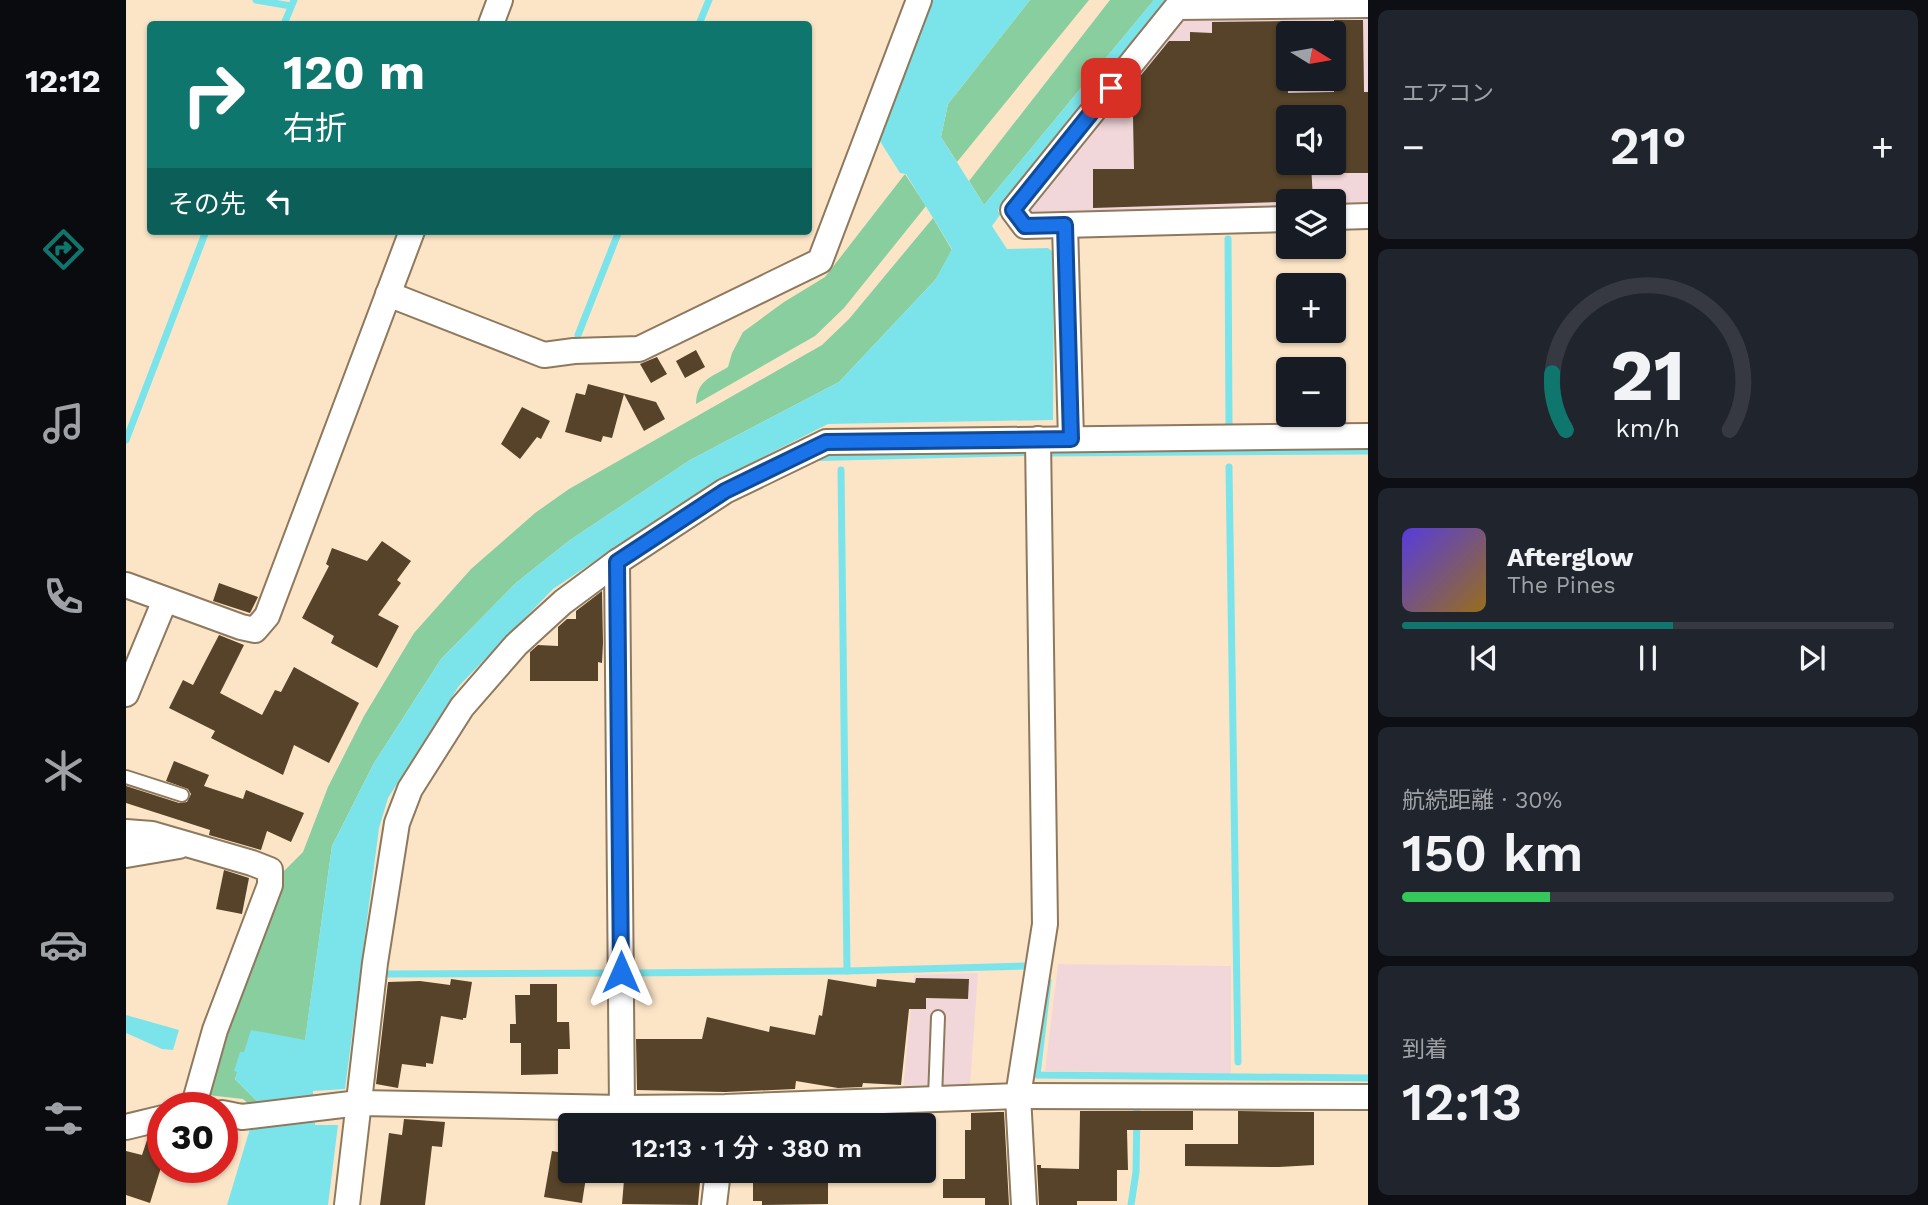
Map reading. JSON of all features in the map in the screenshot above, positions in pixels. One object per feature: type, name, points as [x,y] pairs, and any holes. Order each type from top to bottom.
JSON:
[{"type":"street","points":[[492,21],[500,0]]},
{"type":"street","points":[[388,294],[544,355],[574,351],[639,349],[820,261],[919,0]]},
{"type":"street","points":[[1276,219],[1025,226],[1013,210],[1177,7],[1189,3],[1368,5]]},
{"type":"street","points":[[1346,217],[1368,216]]},
{"type":"street","points":[[1065,225],[1071,439]]},
{"type":"street","points":[[126,585],[256,630],[267,616],[410,235]]},
{"type":"street","points":[[347,1205],[375,963],[397,823],[410,789],[462,706],[516,645],[563,602],[617,562],[725,491],[826,442],[1368,436]]},
{"type":"street","points":[[1024,1205],[1018,1096],[1045,924],[1038,439]]},
{"type":"street","points":[[617,562],[622,1108]]},
{"type":"street","points":[[126,694],[165,600]]},
{"type":"street","points":[[126,832],[152,834],[270,870],[270,885],[215,1030],[198,1092]]},
{"type":"street","points":[[126,855],[187,845]]},
{"type":"street","points":[[759,1113],[935,1098],[1368,1097]]},
{"type":"street","points":[[238,1115],[359,1103],[622,1108],[686,1113]]},
{"type":"street","points":[[126,1127],[147,1122]]},
{"type":"street","points":[[714,1205],[717,1183]]},
{"type":"lane","points":[[126,776],[182,795]]},
{"type":"lane","points":[[935,1098],[938,1017]]},
{"type":"shaded area","points":[[1368,13],[1368,209],[1346,209],[1346,189],[1276,189],[1276,210],[1027,213],[1025,209],[1180,14]]},
{"type":"shaded area","points":[[1058,964],[1231,966],[1231,1074],[1045,1071]]},
{"type":"shaded area","points":[[978,973],[970,1087],[903,1089],[914,975]]},
{"type":"green space","points":[[1030,0],[1089,0],[957,162],[941,137],[948,104]]},
{"type":"green space","points":[[1110,0],[1154,0],[984,205],[969,181]]},
{"type":"green space","points":[[905,174],[926,206],[844,308],[815,336],[696,404],[702,385],[728,367],[743,332],[825,277]]},
{"type":"green space","points":[[933,218],[952,250],[936,279],[839,382],[690,460],[570,540],[517,582],[441,659],[374,763],[332,846],[305,1041],[244,1053],[235,1079],[258,1102],[250,1105],[238,1098],[238,1092],[209,1092],[230,1022],[284,871],[303,852],[328,787],[364,716],[414,633],[471,569],[535,513],[569,489],[822,345],[849,319]]},
{"type":"water","points":[[931,0],[1030,0],[948,104],[941,137],[984,205],[1154,0],[1172,0],[998,210],[1000,215],[992,226],[1007,249],[1048,248],[1054,253],[1053,420],[828,424],[712,483],[553,589],[459,686],[388,798],[379,828],[345,1089],[313,1091],[315,1125],[338,1125],[328,1205],[227,1205],[234,1183],[238,1183],[238,1168],[258,1102],[235,1079],[237,1072],[234,1071],[240,1052],[244,1052],[251,1030],[305,1040],[332,846],[374,763],[441,659],[517,582],[570,540],[690,460],[839,382],[936,279],[952,249],[906,174],[900,173],[878,138]]},
{"type":"water","points":[[833,450],[1026,450],[1026,456],[819,461],[818,456]]},
{"type":"water","points":[[126,1015],[179,1030],[173,1050],[162,1049],[126,1033]]},
{"type":"building","points":[[1363,20],[1364,92],[1368,92],[1368,173],[1346,173],[1346,105],[1276,105],[1276,175],[1312,175],[1312,189],[1276,189],[1276,202],[1093,208],[1093,169],[1134,169],[1133,117],[1120,117],[1119,102],[1169,41],[1190,41],[1190,32],[1212,33],[1212,22],[1276,21],[1276,91],[1346,91],[1346,21],[1334,21]]},
{"type":"building","points":[[696,350],[705,367],[685,378],[676,361]]},
{"type":"building","points":[[657,357],[667,374],[651,383],[640,364]]},
{"type":"building","points":[[588,384],[656,402],[665,419],[644,431],[624,394],[612,438],[603,436],[601,442],[565,432],[576,393],[585,395]]},
{"type":"building","points":[[522,407],[550,421],[541,439],[537,437],[520,459],[501,444]]},
{"type":"building","points":[[382,541],[411,561],[397,580],[401,583],[378,615],[399,626],[377,668],[331,643],[334,636],[302,618],[329,566],[326,564],[332,548],[367,561]]},
{"type":"building","points":[[219,583],[258,597],[250,613],[213,601]]},
{"type":"building","points":[[602,591],[603,643],[602,663],[598,662],[598,681],[530,681],[530,652],[538,645],[558,646],[558,627],[567,619],[576,619],[576,611]]},
{"type":"building","points":[[219,635],[244,645],[220,693],[262,715],[275,690],[281,692],[294,667],[359,703],[329,763],[294,745],[283,775],[211,738],[215,731],[169,708],[183,680],[193,685]]},
{"type":"building","points":[[174,761],[209,775],[204,786],[243,799],[246,790],[304,813],[291,842],[267,831],[261,850],[209,835],[210,830],[126,803],[126,786],[179,803],[187,802],[191,794],[188,789],[166,781]]},
{"type":"building","points":[[224,870],[249,878],[242,914],[216,909]]},
{"type":"building","points":[[916,978],[969,979],[968,999],[926,998],[926,1009],[909,1009],[901,1085],[863,1083],[862,1087],[838,1088],[796,1081],[795,1089],[725,1092],[637,1090],[636,1039],[702,1039],[707,1017],[769,1032],[770,1026],[815,1035],[819,1015],[822,1016],[828,979],[876,987],[877,979],[915,983]]},
{"type":"building","points":[[451,979],[472,982],[466,1018],[463,1020],[441,1016],[433,1064],[426,1063],[426,1067],[402,1064],[398,1088],[376,1084],[388,982],[420,981],[450,985]]},
{"type":"building","points":[[530,984],[557,984],[557,1022],[569,1022],[570,1049],[558,1049],[558,1074],[521,1075],[521,1043],[510,1043],[510,1024],[516,1024],[515,995],[530,995]]},
{"type":"building","points":[[1080,1111],[1193,1111],[1193,1130],[1127,1130],[1128,1170],[1117,1170],[1117,1201],[1039,1205],[1037,1165],[1041,1165],[1041,1168],[1079,1169]]},
{"type":"building","points":[[1238,1111],[1314,1112],[1314,1165],[1185,1166],[1185,1144],[1238,1144]]},
{"type":"building","points":[[1004,1112],[1009,1205],[985,1205],[985,1198],[943,1198],[943,1179],[965,1179],[965,1130],[971,1130],[971,1113]]},
{"type":"building","points":[[404,1119],[445,1122],[442,1147],[432,1146],[425,1205],[380,1205],[389,1133],[402,1135]]},
{"type":"building","points":[[147,1140],[147,1183],[156,1183],[150,1203],[126,1195],[126,1151],[142,1155]]},
{"type":"building","points":[[552,1151],[558,1152],[558,1183],[585,1183],[582,1203],[544,1197]]},
{"type":"building","points":[[624,1183],[700,1183],[698,1205],[622,1204]]},
{"type":"building","points":[[753,1183],[828,1183],[828,1204],[762,1205],[762,1201],[753,1201]]},
{"type":"waterway","points":[[256,0],[291,6]]},
{"type":"waterway","points":[[285,21],[294,0]]},
{"type":"waterway","points":[[700,21],[709,0]]},
{"type":"waterway","points":[[126,440],[204,235]]},
{"type":"waterway","points":[[578,335],[617,235]]},
{"type":"waterway","points":[[1228,239],[1229,426]]},
{"type":"waterway","points":[[1050,453],[1368,451]]},
{"type":"waterway","points":[[1229,467],[1238,1062]]},
{"type":"waterway","points":[[841,470],[847,971]]},
{"type":"waterway","points":[[631,973],[1024,966]]},
{"type":"waterway","points":[[384,974],[609,973]]},
{"type":"waterway","points":[[1048,981],[1037,1075],[1368,1078]]},
{"type":"waterway","points":[[1131,1205],[1136,1172],[1137,1110]]},
{"type":"route","points":[[621,972],[617,562],[725,491],[826,442],[1071,439],[1065,225],[1025,226],[1013,210],[1111,88]]}]
